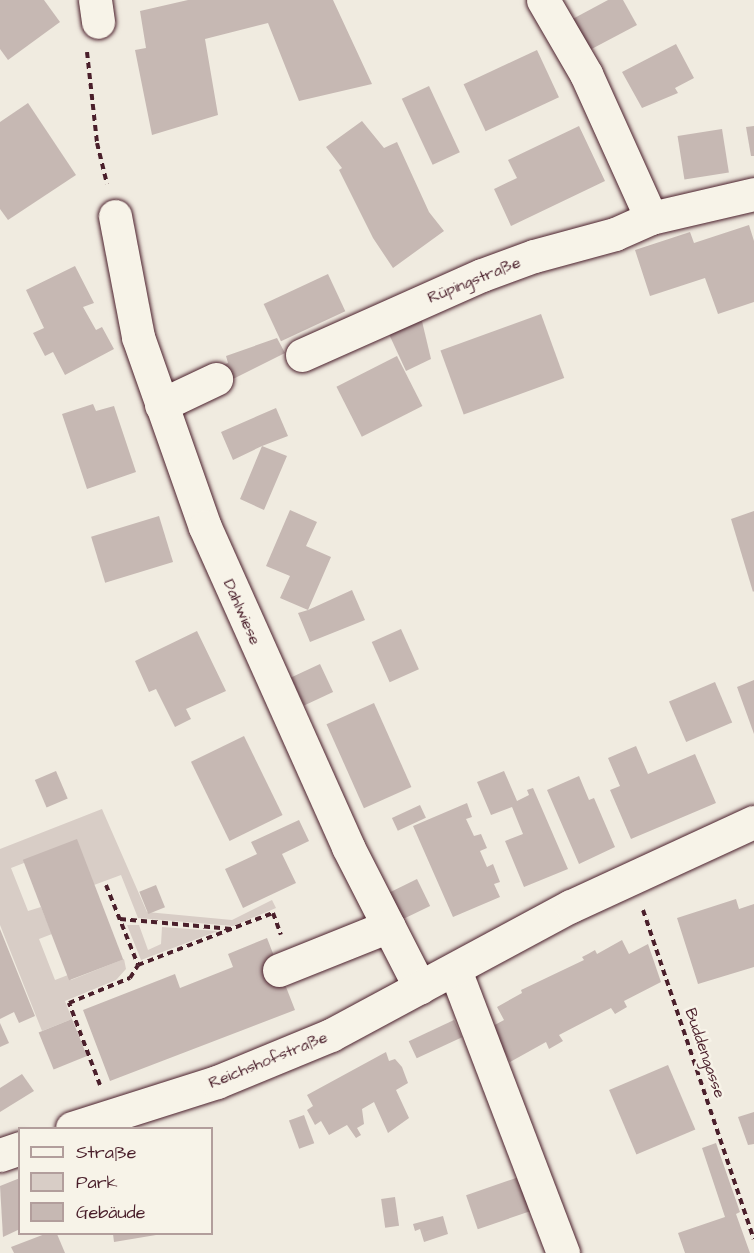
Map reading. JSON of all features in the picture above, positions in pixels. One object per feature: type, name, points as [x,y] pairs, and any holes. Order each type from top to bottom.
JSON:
[{"type":"street","points":[[543,0],[586,74],[651,218]]},
{"type":"street","name":"Rüpingstraße","points":[[302,355],[482,275],[615,234],[651,218],[754,194]]},
{"type":"street","name":"Dahlwiese","points":[[115,216],[138,337],[160,405],[230,588],[420,988]]},
{"type":"street","points":[[160,405],[216,380]]},
{"type":"street","name":"Reichshofstraße","points":[[75,1127],[217,1082],[291,1053],[455,970],[632,876],[754,822]]},
{"type":"street","points":[[279,970],[389,926]]},
{"type":"street","points":[[455,970],[563,1253]]},
{"type":"street","points":[[0,1155],[18,1149]]},
{"type":"path","points":[[97,11],[85,58],[97,143],[115,216]]},
{"type":"path","name":"Buddengasse","points":[[632,876],[754,1239]]},
{"type":"path","points":[[106,885],[138,965]]},
{"type":"path","points":[[112,1114],[69,1003],[130,978],[138,965],[273,913],[282,937],[291,939]]},
{"type":"path","points":[[120,919],[233,929]]},
{"type":"green space","points":[[102,809],[147,912],[232,920],[272,900],[276,908],[233,926],[138,918],[121,875],[94,885],[24,863],[11,868],[28,911],[41,907],[52,934],[39,939],[55,980],[68,975],[71,980],[124,959],[126,969],[116,980],[65,1001],[72,1019],[42,1031],[0,925],[0,849]]},
{"type":"green space","points":[[127,925],[139,925],[148,950],[161,944],[162,927],[218,931],[141,960]]},
{"type":"building","points":[[0,0],[44,0],[60,22],[8,60],[0,49]]},
{"type":"building","points":[[188,0],[333,0],[372,84],[299,101],[268,23],[205,39],[218,115],[152,135],[135,50],[146,48],[140,11]]},
{"type":"building","points":[[608,0],[623,0],[637,25],[584,53],[567,22]]},
{"type":"building","points":[[676,44],[694,78],[675,88],[678,93],[642,108],[622,72]]},
{"type":"building","points":[[537,50],[559,97],[486,131],[464,84]]},
{"type":"building","points":[[429,86],[460,152],[433,165],[402,99]]},
{"type":"building","points":[[28,103],[76,175],[8,220],[0,209],[0,122]]},
{"type":"building","points":[[362,121],[384,148],[397,142],[429,212],[444,231],[393,268],[373,238],[339,170],[342,168],[326,147]]},
{"type":"building","points":[[579,126],[605,181],[511,226],[494,189],[517,178],[508,160]]},
{"type":"building","points":[[754,126],[754,156],[751,156],[746,127]]},
{"type":"building","points":[[722,129],[729,172],[684,179],[678,136]]},
{"type":"building","points":[[749,225],[754,241],[754,302],[718,314],[705,278],[650,296],[635,250],[690,232],[694,243]]},
{"type":"building","points":[[75,266],[94,303],[83,307],[96,330],[102,327],[114,349],[65,375],[53,352],[45,356],[33,333],[44,328],[26,290]]},
{"type":"building","points":[[328,274],[345,311],[281,341],[264,304]]},
{"type":"building","points":[[541,314],[564,378],[464,414],[440,351]]},
{"type":"building","points":[[421,317],[431,359],[406,371],[388,332]]},
{"type":"building","points":[[277,338],[285,353],[227,382],[219,367],[228,363],[226,356]]},
{"type":"building","points":[[397,356],[422,406],[362,437],[336,387]]},
{"type":"building","points":[[93,404],[96,411],[114,406],[136,472],[87,489],[62,414]]},
{"type":"building","points":[[276,408],[288,436],[233,460],[221,432]]},
{"type":"building","points":[[262,446],[287,456],[264,510],[240,499]]},
{"type":"building","points":[[290,510],[317,522],[306,546],[331,557],[308,610],[280,598],[290,576],[266,566]]},
{"type":"building","points":[[754,511],[754,591],[753,592],[731,519]]},
{"type":"building","points":[[159,516],[173,562],[105,583],[91,537]]},
{"type":"building","points":[[352,590],[365,620],[310,642],[298,613]]},
{"type":"building","points":[[401,629],[419,669],[390,682],[372,642]]},
{"type":"building","points":[[197,631],[226,691],[186,709],[191,719],[175,727],[156,689],[149,692],[135,661]]},
{"type":"building","points":[[320,664],[333,692],[304,706],[291,678]]},
{"type":"building","points":[[754,680],[754,734],[737,687]]},
{"type":"building","points":[[715,682],[732,723],[686,742],[669,702]]},
{"type":"building","points":[[374,703],[411,787],[364,808],[326,724]]},
{"type":"building","points":[[244,736],[283,815],[230,841],[191,762]]},
{"type":"building","points":[[636,746],[648,774],[695,754],[716,803],[631,839],[610,790],[620,786],[608,758]]},
{"type":"building","points":[[56,771],[68,799],[47,808],[35,780]]},
{"type":"building","points":[[504,771],[517,801],[529,795],[527,790],[533,788],[568,869],[524,887],[505,841],[523,834],[512,807],[491,815],[477,782]]},
{"type":"building","points":[[579,776],[589,800],[594,798],[615,847],[579,864],[547,790]]},
{"type":"building","points":[[467,803],[472,817],[466,819],[474,836],[481,834],[487,848],[480,851],[487,867],[493,864],[500,882],[494,884],[500,897],[453,917],[413,826]]},
{"type":"building","points":[[420,805],[426,818],[398,831],[392,818]]},
{"type":"building","points":[[299,820],[309,841],[282,854],[296,883],[243,908],[225,869],[257,854],[251,842]]},
{"type":"building","points":[[77,839],[123,959],[69,980],[23,860]]},
{"type":"building","points":[[417,879],[430,906],[403,919],[390,892]]},
{"type":"building","points":[[156,885],[165,907],[148,914],[139,892]]},
{"type":"building","points":[[736,899],[739,909],[754,904],[754,967],[698,984],[677,918]]},
{"type":"building","points":[[0,929],[35,1016],[19,1023],[14,1012],[0,1019]]},
{"type":"building","points":[[267,938],[295,1010],[110,1081],[83,1010],[175,974],[180,988],[233,967],[228,954]]},
{"type":"building","points":[[622,940],[629,954],[648,944],[661,982],[624,1001],[627,1007],[615,1014],[611,1008],[559,1035],[563,1041],[549,1049],[546,1042],[510,1062],[491,1027],[504,1020],[497,1007],[522,993],[521,990],[584,960],[582,957],[595,950],[597,954]]},
{"type":"building","points":[[72,1019],[87,1056],[54,1070],[39,1032]]},
{"type":"building","points":[[454,1020],[462,1037],[417,1058],[409,1041]]},
{"type":"building","points":[[0,1023],[9,1043],[0,1047]]},
{"type":"building","points":[[386,1052],[389,1061],[395,1059],[402,1067],[408,1083],[396,1090],[409,1118],[388,1133],[374,1102],[362,1109],[364,1124],[357,1128],[361,1135],[356,1138],[347,1125],[329,1135],[321,1121],[315,1125],[307,1110],[313,1106],[307,1095]]},
{"type":"building","points":[[668,1065],[695,1129],[636,1154],[609,1090]]},
{"type":"building","points":[[22,1074],[34,1091],[0,1112],[0,1088]]},
{"type":"building","points":[[754,1112],[754,1144],[748,1145],[738,1117]]},
{"type":"building","points":[[304,1115],[314,1143],[299,1149],[289,1120]]},
{"type":"building","points":[[716,1143],[740,1212],[736,1214],[750,1253],[685,1253],[678,1233],[725,1217],[702,1148]]},
{"type":"building","points":[[519,1177],[531,1211],[478,1229],[466,1195]]},
{"type":"building","points":[[18,1179],[18,1230],[3,1237],[0,1186]]},
{"type":"building","points":[[395,1197],[399,1226],[385,1228],[381,1199]]},
{"type":"building","points":[[443,1216],[448,1234],[424,1242],[420,1229],[415,1231],[413,1224]]},
{"type":"building","points":[[42,1235],[57,1235],[65,1253],[14,1253],[11,1247]]},
{"type":"building","points":[[113,1235],[156,1235],[114,1242]]}]
